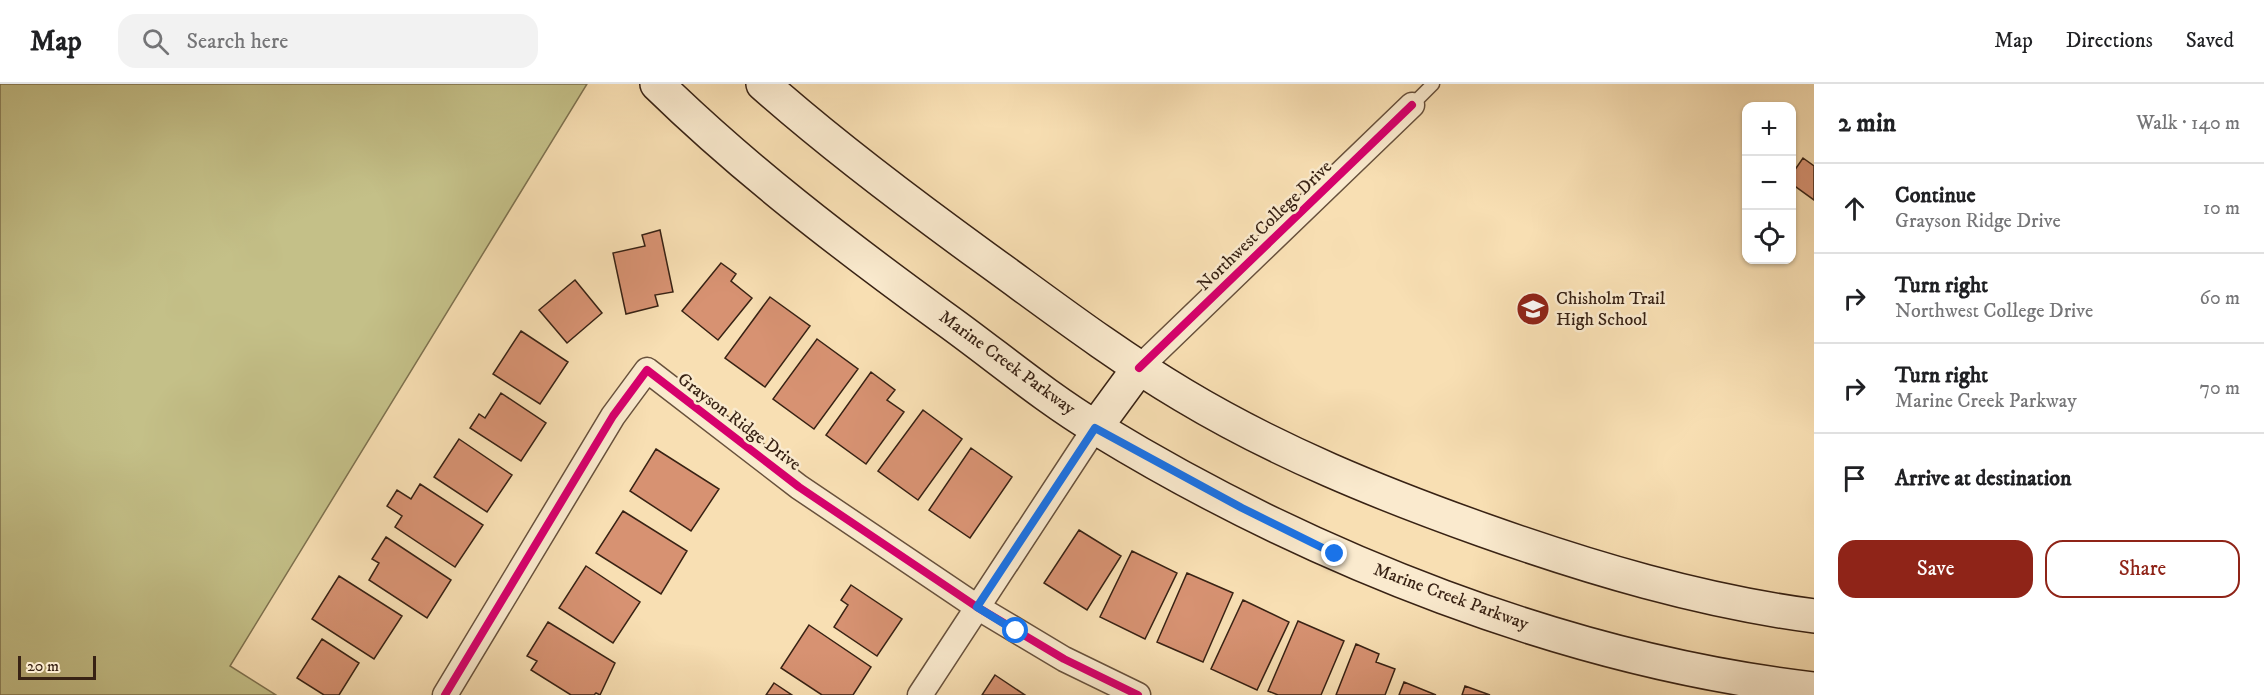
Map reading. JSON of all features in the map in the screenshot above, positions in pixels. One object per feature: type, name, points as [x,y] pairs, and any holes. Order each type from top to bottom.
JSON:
[{"type":"main road","name":"Marine Creek Parkway","points":[[657,84],[822,226],[1095,428],[1232,503],[1325,549],[1421,589],[1621,653],[1707,673],[1814,689]]},
{"type":"main road","points":[[763,84],[936,223],[1139,368],[1273,445],[1395,498],[1593,567],[1690,592],[1814,616]]},
{"type":"main road","points":[[1095,428],[1139,368]]},
{"type":"street","name":"Northwest College Drive","points":[[1139,368],[1412,105]]},
{"type":"street","name":"Grayson Ridge Drive","points":[[446,695],[613,416],[647,370],[799,487],[977,607],[1064,659],[1138,695]]},
{"type":"street","points":[[920,695],[1095,428]]},
{"type":"lane","name":"Northwest College Drive","points":[[1412,105],[1433,84]]},
{"type":"shaded area","points":[[0,84],[587,84],[230,666],[276,695],[0,695]]},
{"type":"building","points":[[1803,158],[1814,166],[1814,200],[1796,187],[1796,168]]},
{"type":"building","points":[[660,230],[673,292],[655,295],[658,306],[626,314],[613,253],[645,246],[642,235]]},
{"type":"building","points":[[721,263],[736,274],[731,281],[752,298],[718,340],[682,311]]},
{"type":"building","points":[[575,280],[602,313],[567,343],[539,310]]},
{"type":"building","points":[[770,297],[810,326],[765,387],[725,358]]},
{"type":"building","points":[[521,331],[568,362],[540,404],[493,374]]},
{"type":"building","points":[[817,339],[858,369],[814,429],[773,399]]},
{"type":"building","points":[[871,372],[895,390],[887,400],[904,412],[866,464],[826,435]]},
{"type":"building","points":[[501,393],[546,423],[521,461],[470,428],[479,414],[485,418]]},
{"type":"building","points":[[923,410],[962,439],[918,500],[878,471]]},
{"type":"building","points":[[459,439],[512,475],[487,512],[434,477]]},
{"type":"building","points":[[971,448],[1012,477],[970,538],[929,510]]},
{"type":"building","points":[[656,449],[719,489],[691,531],[630,491]]},
{"type":"building","points":[[420,484],[483,525],[455,567],[395,527],[402,516],[387,506],[397,490],[411,499]]},
{"type":"building","points":[[623,511],[687,551],[661,594],[596,553]]},
{"type":"building","points":[[1079,530],[1121,556],[1087,610],[1044,583]]},
{"type":"building","points":[[386,537],[451,580],[427,618],[369,580],[379,563],[372,559]]},
{"type":"building","points":[[1132,551],[1177,573],[1145,639],[1100,617]]},
{"type":"building","points":[[586,566],[640,602],[613,643],[559,608]]},
{"type":"building","points":[[1187,573],[1233,593],[1203,662],[1157,642]]},
{"type":"building","points":[[339,576],[402,616],[374,659],[312,619]]},
{"type":"building","points":[[851,585],[902,619],[877,656],[834,627],[848,605],[841,600]]},
{"type":"building","points":[[1243,600],[1289,622],[1257,690],[1211,669]]},
{"type":"building","points":[[1298,621],[1344,641],[1321,695],[1278,695],[1268,691]]},
{"type":"building","points":[[548,622],[615,663],[600,695],[596,693],[594,695],[571,695],[531,670],[537,661],[527,656]]},
{"type":"building","points":[[809,625],[871,667],[853,695],[822,695],[781,668]]},
{"type":"building","points":[[322,639],[359,663],[339,695],[324,695],[297,678]]},
{"type":"building","points":[[1356,644],[1379,654],[1376,662],[1395,669],[1385,695],[1336,695]]},
{"type":"building","points":[[995,675],[1025,695],[982,695]]},
{"type":"building","points":[[1404,682],[1436,695],[1399,695]]},
{"type":"building","points":[[774,683],[792,695],[766,695]]},
{"type":"building","points":[[1465,686],[1490,695],[1462,695]]},
{"type":"cycle path","points":[[1139,368],[1412,105]]},
{"type":"cycle path","points":[[445,695],[613,416],[647,370],[799,487],[977,607],[1064,659],[1138,695]]},
{"type":"place","name":"Chisholm Trail High School","points":[[1533,309]]},
{"type":"route","points":[[1016,631],[977,607],[1095,428],[1242,508],[1335,554]]}]
